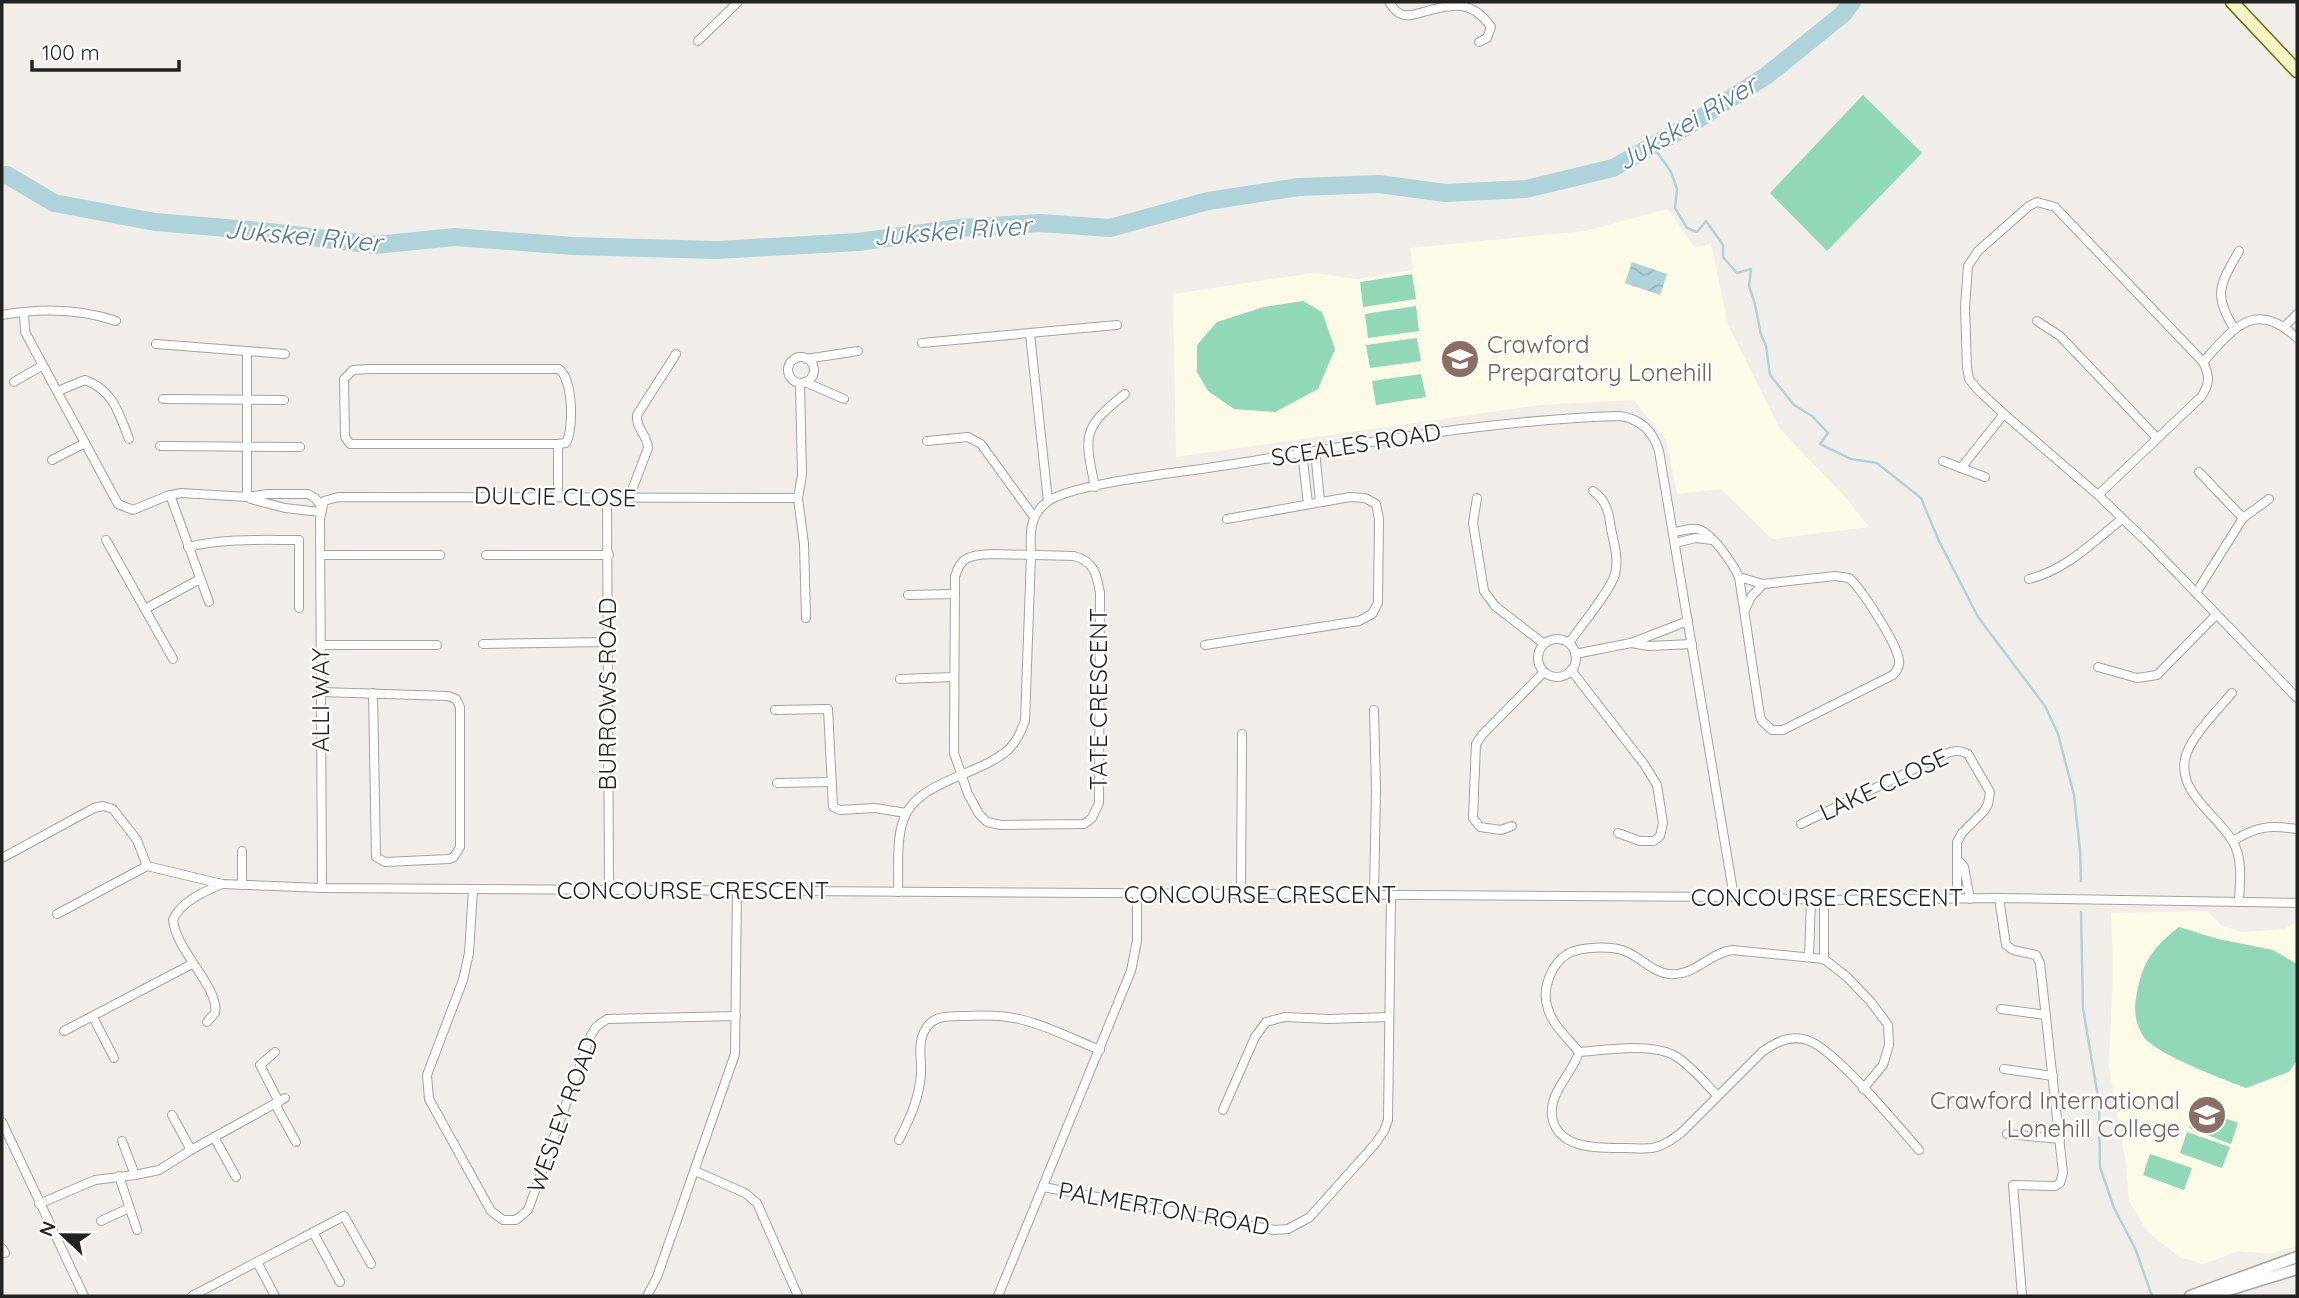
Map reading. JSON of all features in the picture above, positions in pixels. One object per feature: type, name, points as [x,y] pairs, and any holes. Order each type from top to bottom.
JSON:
[{"type":"main road","points":[[2232,2],[2297,71]]},
{"type":"street","points":[[698,41],[738,2]]},
{"type":"street","points":[[1389,2],[1396,11],[1406,15],[1449,5],[1466,4],[1476,7],[1491,27],[1487,38],[1479,42]]},
{"type":"street","points":[[2098,495],[2201,397],[2207,389],[2208,373],[2203,362],[2054,206],[2037,202],[2029,206],[1972,258],[1966,273],[1967,374],[1977,389],[2004,414],[2098,495],[2295,692]]},
{"type":"street","points":[[2234,328],[2221,304],[2220,290],[2239,251]]},
{"type":"street","points":[[2,316],[45,310],[74,311],[116,321]]},
{"type":"street","points":[[24,313],[25,332],[113,496],[125,508],[133,510],[181,493],[247,497],[307,494],[314,498],[321,509]]},
{"type":"street","points":[[2285,326],[2297,314]]},
{"type":"street","points":[[2203,362],[2234,328],[2255,319],[2285,326],[2297,338]]},
{"type":"street","points":[[2037,321],[2060,336],[2157,438]]},
{"type":"street","points":[[922,342],[1118,325]]},
{"type":"street","points":[[898,892],[901,834],[906,813],[919,798],[1001,755],[1020,734],[1026,721],[1030,534],[1034,517],[1048,501],[1030,334]]},
{"type":"street","points":[[156,344],[285,354]]},
{"type":"street","points":[[844,399],[791,378],[788,368],[795,359],[858,351]]},
{"type":"street","points":[[247,353],[247,497]]},
{"type":"street","points":[[629,498],[648,448],[636,421],[637,415],[676,354]]},
{"type":"street","points":[[803,383],[810,379],[813,368],[806,359]]},
{"type":"street","points":[[14,382],[43,365]]},
{"type":"street","points":[[559,369],[567,379],[570,434],[566,443],[558,444],[350,444],[345,437],[344,379],[349,372],[361,370],[559,369]]},
{"type":"street","points":[[58,391],[85,380],[105,390],[114,401],[129,439]]},
{"type":"street","points":[[803,383],[802,475],[798,498],[804,544],[806,618]]},
{"type":"street","points":[[1095,487],[1087,446],[1092,425],[1125,394]]},
{"type":"street","points":[[163,399],[284,400]]},
{"type":"street","points":[[1961,468],[2004,414]]},
{"type":"street","name":"SCEALES ROAD","points":[[1048,501],[1070,492],[1095,487],[1485,425],[1563,418],[1632,418],[1646,426],[1656,441],[1734,897]]},
{"type":"street","points":[[927,441],[960,437],[974,439],[988,451],[1034,517]]},
{"type":"street","points":[[52,460],[85,443]]},
{"type":"street","points":[[558,444],[558,496]]},
{"type":"street","points":[[160,446],[300,447]]},
{"type":"street","points":[[1315,451],[1320,502]]},
{"type":"street","points":[[1302,453],[1308,504]]},
{"type":"street","points":[[1943,461],[1985,477]]},
{"type":"street","points":[[2199,472],[2243,518]]},
{"type":"street","points":[[1569,643],[1611,583],[1616,569],[1615,546],[1606,505],[1602,497],[1593,491]]},
{"type":"street","points":[[170,495],[209,602]]},
{"type":"street","points":[[247,497],[285,508],[321,509]]},
{"type":"street","name":"DULCIE CLOSE","points":[[321,509],[327,499],[338,497],[798,498]]},
{"type":"street","points":[[1205,645],[1359,621],[1372,614],[1378,603],[1379,519],[1376,504],[1357,497],[1227,519]]},
{"type":"street","name":"BURROWS ROAD","points":[[607,498],[609,890]]},
{"type":"street","points":[[1477,498],[1473,523],[1484,591],[1495,606],[1544,644]]},
{"type":"street","points":[[2196,593],[2243,518],[2269,499]]},
{"type":"street","name":"ALLI WAY","points":[[321,509],[322,888]]},
{"type":"street","points":[[2029,579],[2047,575],[2062,567],[2122,519]]},
{"type":"street","points":[[1673,532],[1698,529],[1712,540],[1730,561],[1739,577],[1760,716],[1772,730],[1783,730],[1897,670],[1899,659],[1891,643],[1870,604],[1850,579],[1835,576],[1763,584],[1739,577]]},
{"type":"street","points":[[1675,544],[1696,538],[1712,540]]},
{"type":"street","points":[[188,547],[236,539],[299,540],[299,608]]},
{"type":"street","points":[[106,540],[173,659]]},
{"type":"street","points":[[962,775],[954,753],[957,571],[967,557],[991,554],[1031,555]]},
{"type":"street","points":[[321,555],[440,555]]},
{"type":"street","points":[[486,555],[609,555]]},
{"type":"street","name":"TATE CRESCENT","points":[[962,775],[979,814],[994,824],[1079,825],[1092,818],[1096,812],[1100,750],[1098,580],[1094,569],[1083,558],[1031,555]]},
{"type":"street","points":[[145,609],[200,579]]},
{"type":"street","points":[[1745,611],[1751,597],[1763,584]]},
{"type":"street","points":[[908,596],[955,594]]},
{"type":"street","points":[[2098,667],[2137,678],[2157,675],[2216,615]]},
{"type":"street","points":[[1575,654],[1630,643],[1688,621]]},
{"type":"street","points":[[1552,639],[1569,643],[1575,654],[1571,670],[1567,674],[1555,676],[1544,672],[1538,658],[1544,644],[1552,639]]},
{"type":"street","points":[[483,644],[608,642]]},
{"type":"street","points":[[1630,643],[1649,646],[1692,644]]},
{"type":"street","points":[[321,645],[437,645]]},
{"type":"street","points":[[1571,670],[1644,764],[1657,785],[1664,823],[1660,836],[1654,841],[1640,841],[1618,833]]},
{"type":"street","points":[[1512,826],[1501,830],[1480,827],[1475,823],[1475,751],[1482,735],[1544,672]]},
{"type":"street","points":[[900,679],[954,677]]},
{"type":"street","points":[[321,692],[373,692],[448,696],[458,701],[460,847],[454,857],[385,862],[376,857],[373,692]]},
{"type":"street","points":[[2232,693],[2192,744],[2185,759],[2185,767],[2193,793],[2233,841],[2240,869],[2239,901]]},
{"type":"street","points":[[775,710],[828,709],[830,782],[832,804],[836,809],[875,808],[906,813]]},
{"type":"street","points":[[1374,710],[1374,895]]},
{"type":"street","points":[[1241,894],[1242,734]]},
{"type":"street","name":"LAKE CLOSE","points":[[1801,824],[1952,751],[1964,751],[1990,792],[1984,811],[1959,836],[1956,848],[1957,899]]},
{"type":"street","points":[[777,783],[830,782]]},
{"type":"street","points":[[2,858],[94,808],[113,808],[137,841],[147,866],[57,914]]},
{"type":"street","points":[[2233,841],[2248,832],[2267,826],[2297,829]]},
{"type":"street","points":[[242,851],[242,885]]},
{"type":"street","points":[[1958,860],[1964,867],[1970,899]]},
{"type":"street","name":"CONCOURSE CRESCENT","points":[[147,866],[222,884],[322,888],[1734,897],[1811,900],[1998,898],[2297,903]]},
{"type":"street","points":[[207,1022],[215,1013],[216,1001],[174,930],[174,918],[180,909],[205,891],[222,884]]},
{"type":"street","name":"WESLEY ROAD","points":[[473,890],[463,980],[427,1074],[426,1087],[429,1099],[491,1211],[503,1220],[516,1220],[528,1210],[590,1037],[596,1027],[607,1019],[736,1016]]},
{"type":"street","points":[[647,1296],[657,1277],[735,1054],[737,890]]},
{"type":"street","points":[[998,1296],[1100,1050],[1134,959],[1138,925],[1137,894]]},
{"type":"street","name":"PALMERTON ROAD","points":[[1043,1186],[1275,1230],[1299,1225],[1310,1217],[1366,1156],[1384,1132],[1388,1120],[1391,896]]},
{"type":"street","points":[[1998,898],[2006,945],[2013,950],[2036,955],[2040,963],[2063,1173],[2060,1183],[2055,1186],[2009,1184],[2022,1296]]},
{"type":"street","points":[[1809,957],[1811,900]]},
{"type":"street","points":[[1824,900],[1824,959]]},
{"type":"street","points":[[1579,1052],[1552,1020],[1545,996],[1555,967],[1570,953],[1590,949],[1622,950],[1667,974],[1681,974],[1693,970],[1721,952],[1732,950],[1809,957],[1824,959],[1847,977],[1888,1025],[1889,1045],[1883,1065],[1863,1088]]},
{"type":"street","points":[[64,1031],[192,964]]},
{"type":"street","points":[[2001,1009],[2046,1015]]},
{"type":"street","points":[[899,1140],[919,1096],[922,1035],[934,1019],[942,1016],[980,1015],[1018,1018],[1100,1050]]},
{"type":"street","points":[[93,1017],[114,1058]]},
{"type":"street","points":[[1223,1110],[1255,1037],[1266,1022],[1285,1017],[1389,1017]]},
{"type":"street","points":[[1579,1052],[1572,1070],[1556,1094],[1552,1111],[1559,1131],[1576,1144],[1599,1148],[1660,1146],[1681,1133],[1762,1052],[1775,1042],[1795,1039],[1812,1042],[1823,1050],[1863,1088],[1919,1150]]},
{"type":"street","points":[[1579,1052],[1627,1049],[1663,1051],[1675,1055],[1717,1095]]},
{"type":"street","points":[[275,1052],[260,1065],[280,1101],[296,1142]]},
{"type":"street","points":[[2004,1069],[2053,1076]]},
{"type":"street","points":[[39,1204],[95,1180],[159,1170],[280,1101]]},
{"type":"street","points":[[172,1115],[191,1150]]},
{"type":"street","points":[[2,1122],[5,1136],[84,1296]]},
{"type":"street","points":[[2007,1134],[2060,1139]]},
{"type":"street","points":[[214,1137],[236,1177]]},
{"type":"street","points":[[122,1141],[135,1175]]},
{"type":"street","points":[[695,1171],[745,1193],[757,1203],[798,1296]]},
{"type":"street","points":[[118,1176],[137,1230]]},
{"type":"street","points":[[101,1221],[129,1208]]},
{"type":"street","points":[[192,1296],[203,1294],[344,1216],[371,1264]]},
{"type":"street","points":[[313,1232],[340,1282]]},
{"type":"street","points":[[2190,1296],[2297,1257]]},
{"type":"street","points":[[257,1262],[275,1296]]},
{"type":"street","points":[[2209,1296],[2297,1269]]},
{"type":"shaded area","name":"Crawford Preparatory Lonehill","points":[[1668,209],[1695,248],[1711,243],[1728,325],[1780,429],[1845,497],[1869,527],[1772,539],[1721,489],[1677,494],[1667,441],[1634,400],[1540,405],[1176,457],[1173,294],[1313,273],[1358,279],[1413,270],[1410,248],[1586,231]]},
{"type":"shaded area","name":"Crawford International Lonehill College","points":[[2207,911],[2222,926],[2244,932],[2285,929],[2297,921],[2297,1246],[2269,1254],[2238,1251],[2203,1264],[2179,1257],[2147,1231],[2129,1201],[2126,1163],[2109,1067],[2113,969],[2111,913]]},
{"type":"green space","points":[[1863,95],[1922,153],[1827,251],[1770,193]]},
{"type":"green space","points":[[1412,274],[1416,299],[1363,307],[1360,282]]},
{"type":"green space","points":[[1303,301],[1322,312],[1335,349],[1318,389],[1275,412],[1234,409],[1208,391],[1197,372],[1197,345],[1217,322],[1264,307]]},
{"type":"green space","points":[[1416,306],[1419,331],[1368,338],[1365,314]]},
{"type":"green space","points":[[1417,338],[1421,361],[1370,368],[1366,345]]},
{"type":"green space","points":[[1421,374],[1426,397],[1376,405],[1372,381]]},
{"type":"green space","points":[[2179,927],[2218,939],[2273,950],[2297,964],[2297,1060],[2289,1072],[2246,1088],[2173,1057],[2142,1034],[2135,1011],[2144,969],[2152,953]]},
{"type":"green space","points":[[2196,1107],[2238,1123],[2231,1144],[2189,1128]]},
{"type":"green space","points":[[2187,1132],[2230,1147],[2222,1168],[2180,1153]]},
{"type":"green space","points":[[2150,1154],[2192,1168],[2184,1190],[2143,1175]]},
{"type":"water","points":[[1632,262],[1667,274],[1660,295],[1625,283]]},
{"type":"waterway","name":"Jukskei River","points":[[2,176],[7,175],[54,203],[155,222],[375,245],[455,237],[573,246],[717,250],[858,242],[960,228],[1040,223],[1110,228],[1208,201],[1299,187],[1379,184],[1445,193],[1526,189],[1613,168],[1686,127],[1766,76],[1843,14],[1852,2]]},
{"type":"waterway","points":[[1653,146],[1671,172],[1677,189],[1675,208],[1687,228],[1697,232],[1706,221],[1723,245],[1723,257],[1737,273],[1751,269],[1749,286],[1766,346],[1770,375],[1794,405],[1812,416],[1828,433],[1820,444],[1851,459],[1877,463],[1921,498],[1939,541],[1978,617],[2045,706],[2058,734],[2074,795],[2081,881]]},
{"type":"waterway","points":[[2081,912],[2083,1008],[2099,1103],[2100,1167],[2114,1208],[2135,1248],[2152,1296]]},
{"type":"place","name":"Crawford Preparatory Lonehill","points":[[1460,359]]},
{"type":"place","name":"Crawford International Lonehill College","points":[[2207,1115]]}]
